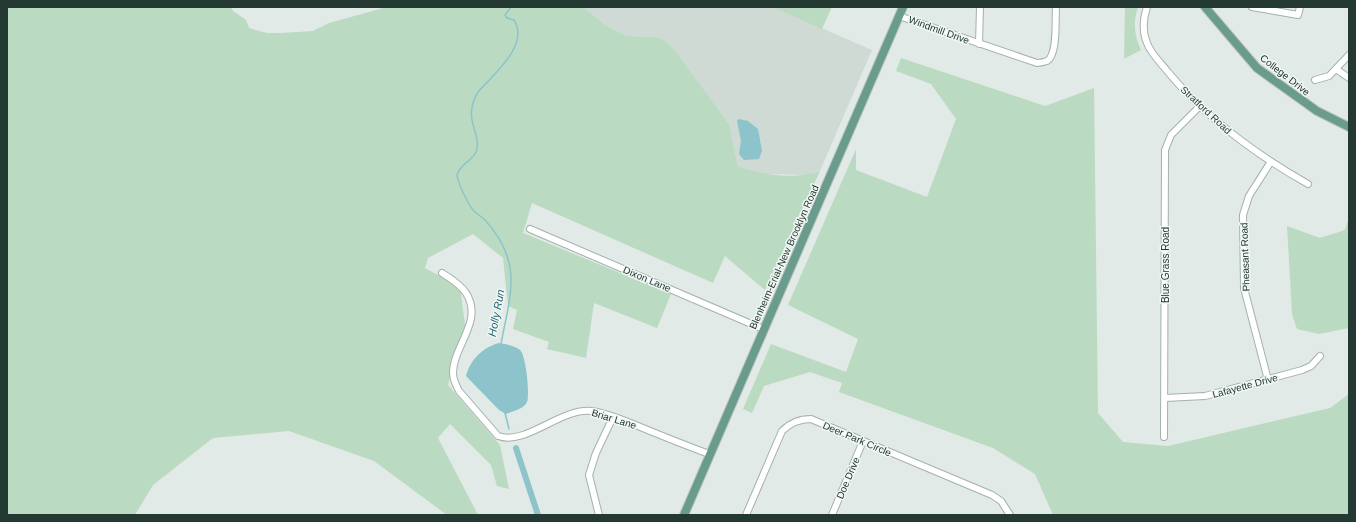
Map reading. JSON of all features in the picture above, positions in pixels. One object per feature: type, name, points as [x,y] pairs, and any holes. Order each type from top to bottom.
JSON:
[{"type":"main road","name":"Blenheim-Erial-New Brooklyn Road","points":[[684,515],[903,7]]},
{"type":"main road","name":"College Drive","points":[[1204,7],[1257,68],[1317,111],[1349,127]]},
{"type":"street","name":"Windmill Drive","points":[[979,44],[980,7]]},
{"type":"street","name":"Windmill Drive","points":[[899,16],[1032,63],[1047,61],[1052,55],[1054,47],[1056,7]]},
{"type":"street","name":"Stratford Road","points":[[1147,7],[1144,30],[1150,49],[1200,106],[1229,133],[1270,163],[1308,184]]},
{"type":"street","points":[[1252,7],[1298,15],[1300,7]]},
{"type":"street","points":[[1315,80],[1324,78],[1336,70],[1349,55]]},
{"type":"street","points":[[1336,70],[1349,78]]},
{"type":"street","name":"Blue Grass Road","points":[[1164,437],[1165,150],[1171,135],[1200,106]]},
{"type":"street","name":"Pheasant Road","points":[[1268,380],[1244,288],[1243,215],[1249,196],[1270,163]]},
{"type":"street","name":"Dixon Lane","points":[[530,229],[763,329]]},
{"type":"street","name":"Briar Lane","points":[[442,272],[456,283],[466,294],[471,311],[469,330],[455,364],[455,382],[459,391],[498,436],[506,439],[519,436],[567,415],[590,411],[613,417],[709,454]]},
{"type":"street","name":"Lafayette Drive","points":[[1165,398],[1205,396],[1268,380],[1306,368],[1320,356]]},
{"type":"street","points":[[599,515],[589,475],[596,452],[613,417]]},
{"type":"street","name":"Deer Park Circle","points":[[746,515],[782,431],[787,426],[799,420],[811,420],[992,495],[1001,501],[1010,515]]},
{"type":"street","name":"Doe Drive","points":[[832,515],[863,441]]},
{"type":"shaded area","points":[[583,7],[773,7],[872,50],[820,171],[807,175],[766,174],[738,166],[729,124],[677,53],[666,41],[657,37],[626,36],[604,24]]},
{"type":"green space","points":[[7,7],[231,7],[233,11],[246,20],[249,28],[267,33],[282,33],[313,31],[329,23],[387,7],[583,7],[604,24],[626,36],[657,37],[666,41],[677,53],[729,124],[738,166],[757,172],[789,176],[810,174],[820,171],[765,290],[725,256],[713,283],[532,203],[523,233],[671,294],[657,328],[594,303],[586,358],[547,349],[549,342],[513,329],[517,310],[508,306],[503,258],[473,234],[428,258],[425,268],[460,287],[465,325],[448,385],[500,445],[509,489],[497,486],[491,465],[450,424],[438,438],[478,515],[447,515],[374,461],[289,431],[213,438],[153,485],[135,515],[7,515]]},
{"type":"green space","points":[[773,7],[832,7],[822,29]]},
{"type":"green space","points":[[1125,7],[1138,7],[1135,18],[1135,29],[1141,50],[1124,59]]},
{"type":"green space","points":[[901,58],[1045,106],[1094,88],[1098,413],[1123,442],[1168,446],[1330,408],[1349,394],[1349,515],[1053,515],[1035,474],[993,448],[839,392],[842,383],[810,372],[764,386],[752,413],[743,409],[771,344],[846,372],[858,339],[788,305],[856,149],[856,170],[927,197],[956,119],[931,84],[896,71]]},
{"type":"green space","points":[[1349,217],[1349,328],[1319,334],[1297,329],[1292,314],[1287,226],[1320,238],[1345,230]]},
{"type":"water","points":[[739,119],[748,121],[758,129],[762,151],[759,159],[744,160],[739,154],[741,141],[737,121]]},
{"type":"water","points":[[499,343],[513,346],[520,350],[524,359],[527,375],[528,398],[526,404],[521,408],[506,414],[499,410],[466,376],[468,370],[478,355],[493,345]]},
{"type":"waterway","name":"Holly Run","points":[[501,344],[510,295],[510,265],[497,236],[485,220],[474,211],[469,204],[461,188],[457,175],[460,168],[472,158],[476,152],[477,139],[472,119],[473,102],[478,92],[508,59],[514,49],[518,30],[514,20],[507,18],[505,15],[511,7]]},
{"type":"waterway","name":"Holly Run","points":[[505,413],[509,429]]},
{"type":"waterway","name":"Holly Run","points":[[516,448],[538,515]]}]
